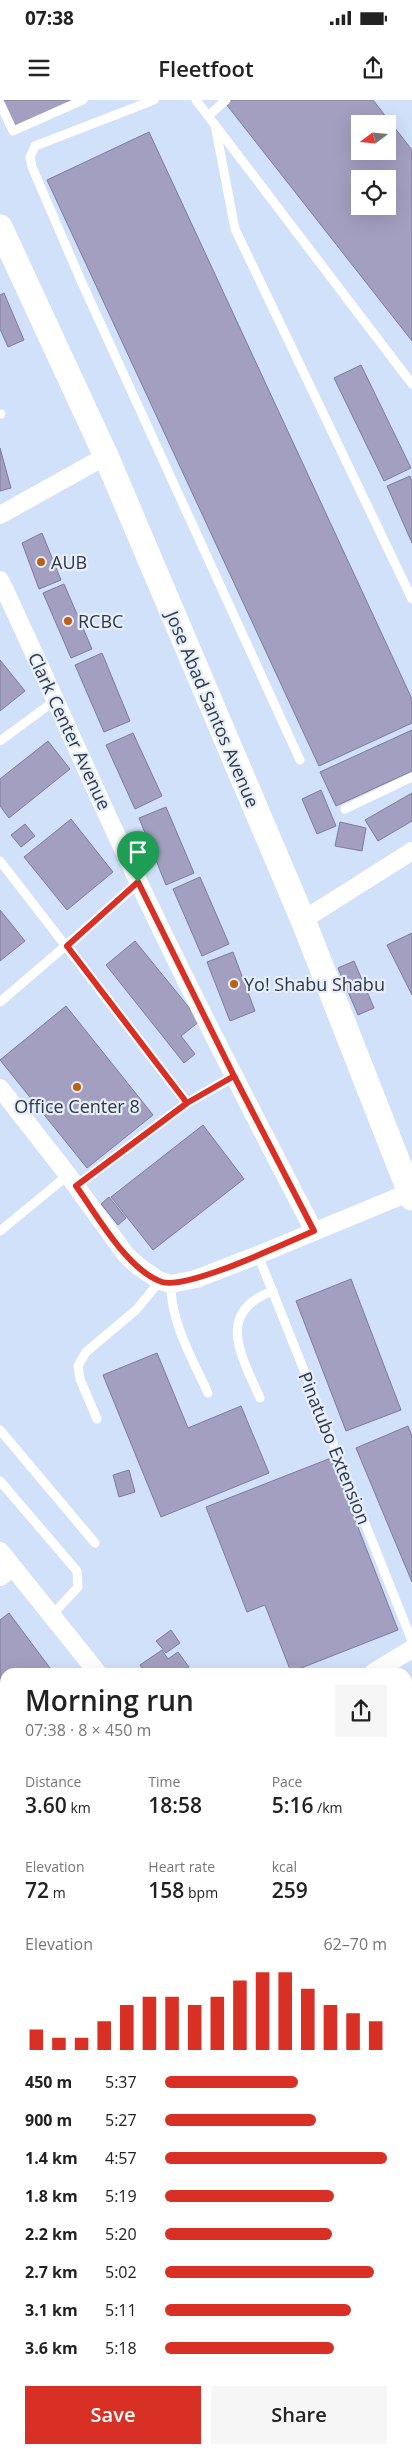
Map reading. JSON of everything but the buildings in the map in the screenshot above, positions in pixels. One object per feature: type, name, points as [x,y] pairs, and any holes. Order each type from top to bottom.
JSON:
[{"type":"main road","name":"Jose Abad Santos Avenue","points":[[0,227],[106,456],[303,920],[411,1195]]},
{"type":"street","points":[[0,515],[106,456]]},
{"type":"street","name":"Clark Center Avenue","points":[[0,580],[138,882],[234,1076],[314,1231]]},
{"type":"street","points":[[303,920],[412,851]]},
{"type":"street","points":[[0,1088],[72,1180],[126,1255],[138,1266],[165,1283],[196,1279],[314,1231],[411,1195]]},
{"type":"street","points":[[0,1551],[7,1572],[52,1615],[94,1668]]},
{"type":"street","points":[[381,1668],[412,1649]]},
{"type":"lane","points":[[0,103],[13,131],[83,100]]},
{"type":"lane","points":[[154,100],[35,146],[30,157],[32,167],[82,283],[300,760]]},
{"type":"lane","points":[[196,100],[412,384]]},
{"type":"lane","points":[[208,116],[226,100]]},
{"type":"lane","points":[[214,125],[235,229],[412,599]]},
{"type":"lane","points":[[0,741],[56,699]]},
{"type":"lane","points":[[345,809],[412,776]]},
{"type":"lane","points":[[0,861],[187,1103]]},
{"type":"lane","points":[[0,1002],[67,946],[138,882]]},
{"type":"lane","points":[[0,1231],[187,1103],[234,1076]]},
{"type":"lane","name":"Pinatubo Extension","points":[[258,1255],[412,1641]]},
{"type":"lane","points":[[97,1419],[80,1379],[78,1366],[86,1352],[165,1283],[177,1320],[208,1393]]},
{"type":"lane","points":[[260,1398],[240,1352],[236,1329],[238,1321],[249,1305],[257,1297],[273,1291]]},
{"type":"lane","points":[[0,1430],[95,1543]]},
{"type":"lane","points":[[0,1481],[77,1572],[78,1587],[52,1615]]},
{"type":"place","name":"AUB","points":[[41,562]]},
{"type":"place","name":"RCBC","points":[[68,621]]},
{"type":"place","name":"Yo! Shabu Shabu","points":[[234,984]]},
{"type":"place","name":"Office Center 8","points":[[77,1087]]},
{"type":"route","points":[[138,882],[67,946],[187,1103],[234,1076],[314,1231],[196,1279],[171,1284],[160,1281],[126,1255],[76,1186],[187,1103],[234,1076],[138,882]]}]
